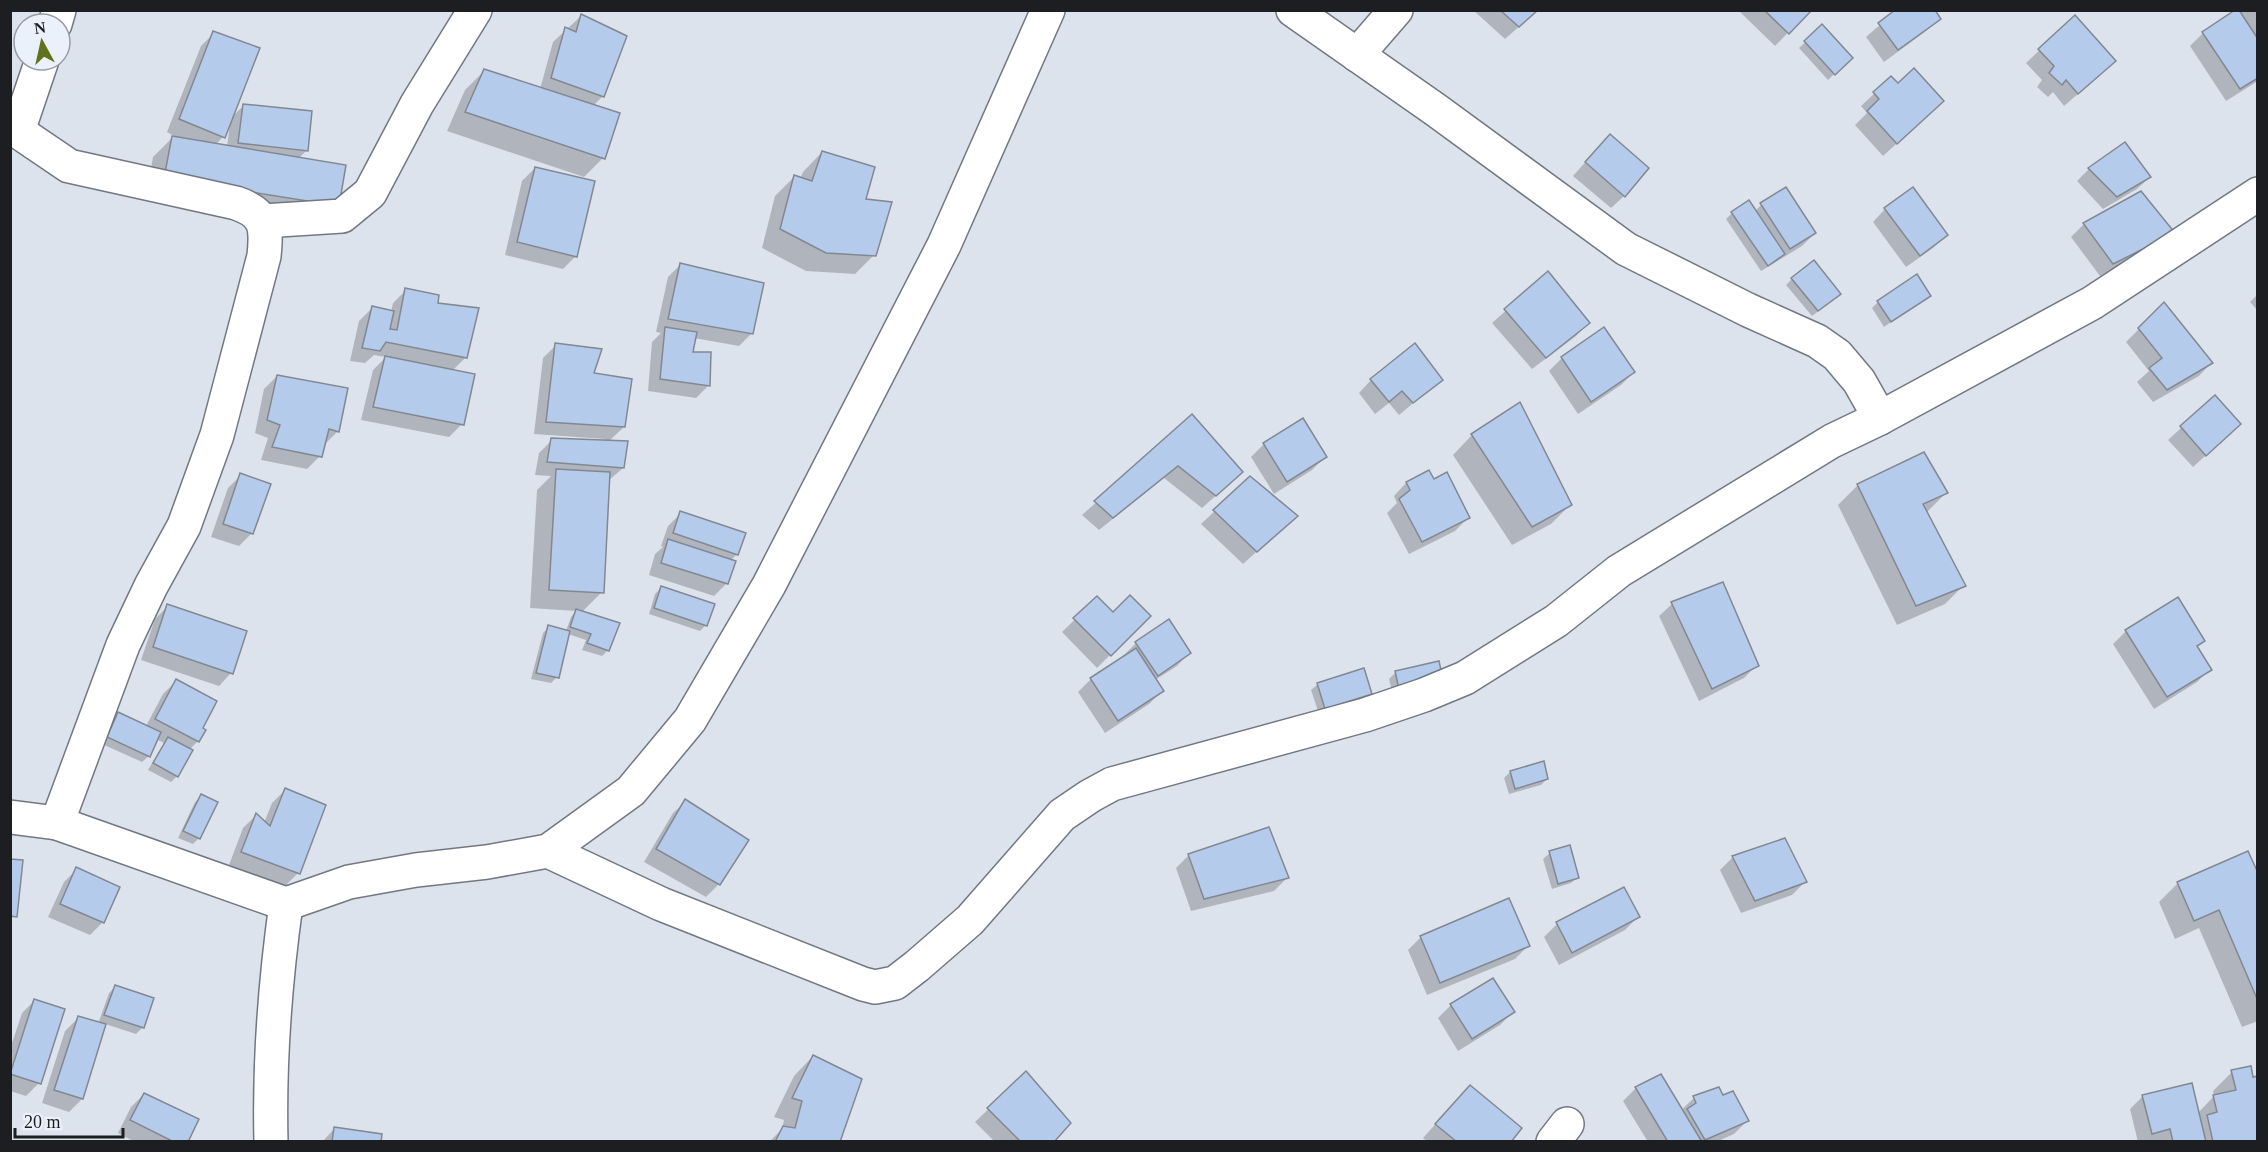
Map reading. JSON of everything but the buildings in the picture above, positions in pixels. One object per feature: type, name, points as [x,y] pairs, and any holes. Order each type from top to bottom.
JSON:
[{"type":"street","points":[[263,221],[342,216],[370,193],[417,104],[476,10]]},
{"type":"street","points":[[10,817],[57,823],[286,904],[349,882],[416,870],[487,862],[548,850],[631,791],[690,720],[769,585],[939,255],[1048,10]]},
{"type":"street","points":[[1293,10],[1436,110],[1626,249],[1748,310],[1817,341],[1837,355],[1859,381],[1880,418]]},
{"type":"street","points":[[1357,55],[1396,10]]},
{"type":"street","points":[[37,72],[14,128],[69,166],[236,203],[250,208],[263,221],[266,230],[264,256],[217,435],[184,526],[151,586],[123,645],[57,823]]},
{"type":"street","points":[[548,850],[661,904],[863,984],[876,987],[895,983],[970,920],[1062,815],[1090,796],[1112,784],[1365,715],[1465,678],[1556,621],[1629,565],[1832,441],[1880,418],[2092,303],[2258,194]]},
{"type":"street","points":[[271,1142],[270,1088],[279,954],[286,904]]}]
